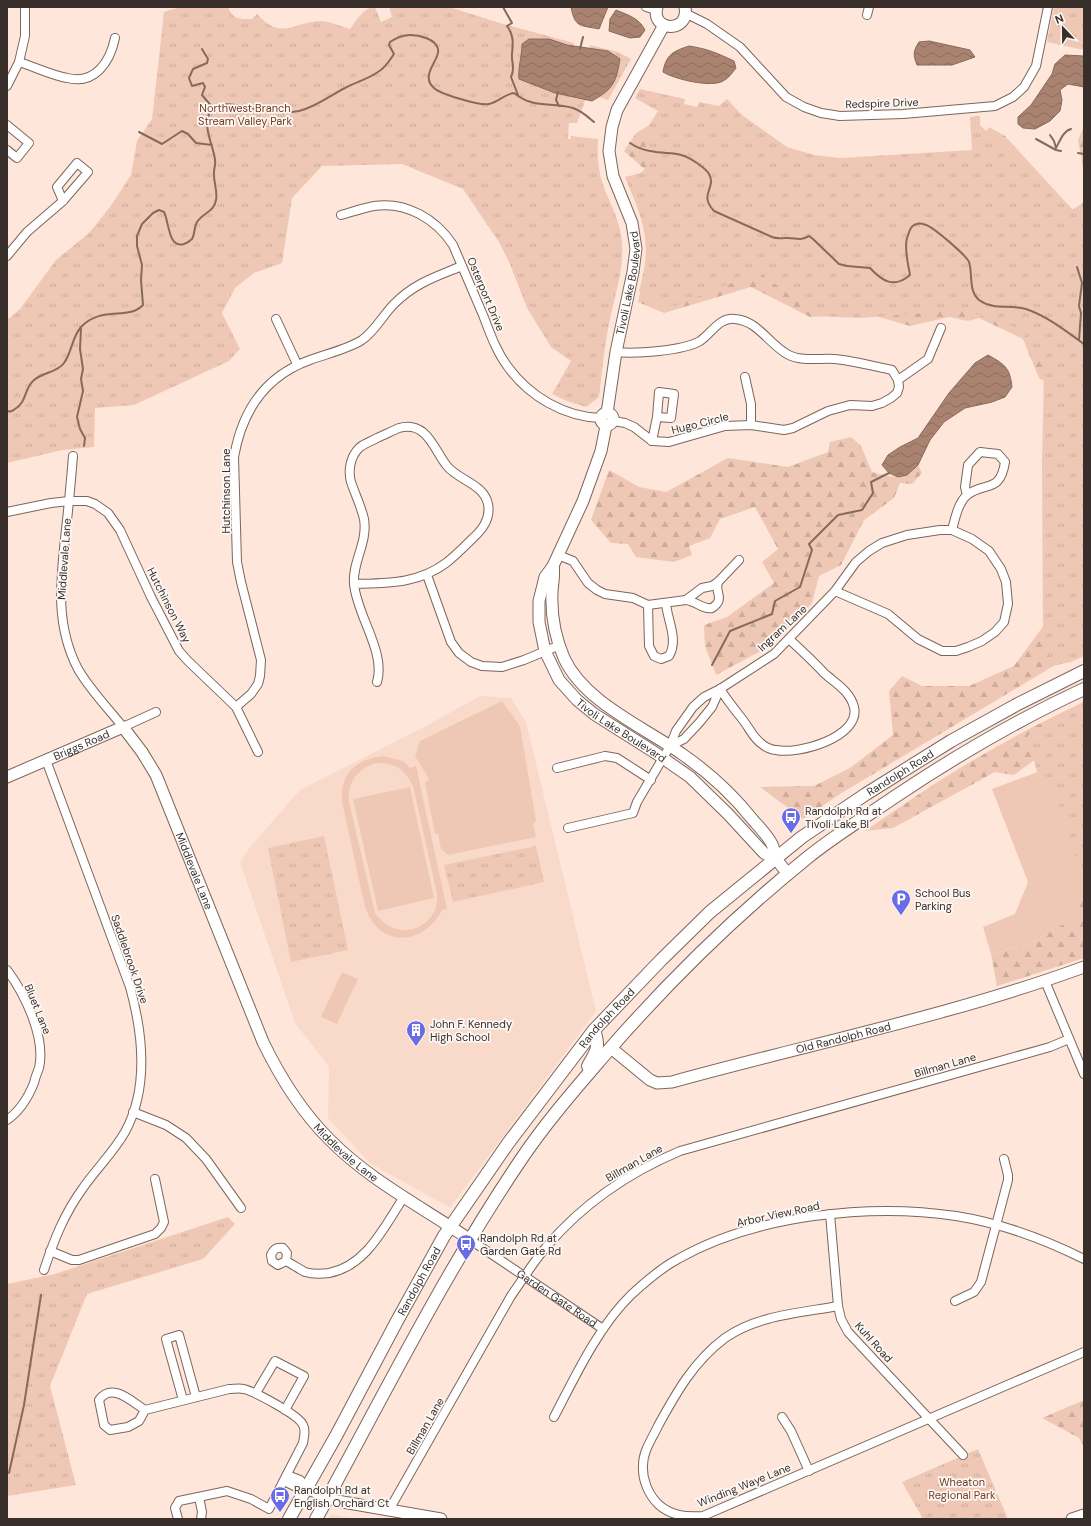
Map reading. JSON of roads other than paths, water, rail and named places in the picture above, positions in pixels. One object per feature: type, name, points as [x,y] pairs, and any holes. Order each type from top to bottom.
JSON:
[{"type":"main road","name":"Randolph Road","points":[[289,1519],[336,1436],[397,1321],[451,1226],[514,1136],[594,1030],[661,960],[710,912],[802,837],[836,813],[951,741],[1016,705],[1084,671]]},
{"type":"main road","name":"Randolph Road","points":[[316,1519],[469,1239],[521,1160],[545,1127],[643,1011],[746,909],[827,843],[922,778],[998,732],[1084,689]]},
{"type":"main road","points":[[611,1048],[603,1037],[604,1029],[634,988]]},
{"type":"main road","points":[[571,1095],[597,1049],[598,1041],[594,1030]]},
{"type":"street","points":[[7,86],[19,62],[25,36],[25,7]]},
{"type":"street","name":"Redspire Drive","points":[[685,11],[691,16],[725,35],[740,47],[786,97],[804,107],[821,113],[834,115],[864,115],[903,114],[995,106],[1013,97],[1024,87],[1036,66],[1048,7]]},
{"type":"street","points":[[653,8],[657,19],[664,25],[673,27],[677,26],[684,20],[685,11]]},
{"type":"street","name":"Tivoli Lake Boulevard","points":[[664,25],[617,110],[612,127],[609,151],[612,170],[632,223],[636,250],[633,272],[616,352],[601,451],[583,501],[553,566],[545,577],[538,601],[539,622],[545,651],[559,680],[577,700],[594,714],[690,777],[714,799],[764,853],[776,859],[788,874]]},
{"type":"street","points":[[19,62],[67,78],[82,79],[94,74],[105,65],[112,51],[115,38]]},
{"type":"street","points":[[7,125],[29,143],[17,158],[7,150]]},
{"type":"street","points":[[7,256],[27,232],[63,201]]},
{"type":"street","name":"Osterport Drive","points":[[341,215],[374,206],[390,206],[413,210],[429,218],[445,233],[453,245],[497,349],[507,367],[532,392],[552,406],[570,413],[607,419]]},
{"type":"street","name":"Hutchinson Lane","points":[[236,707],[251,694],[258,684],[261,660],[237,562],[234,457],[237,440],[246,415],[254,401],[280,375],[297,364],[357,343],[366,337],[393,304],[410,288],[462,266]]},
{"type":"street","points":[[616,352],[641,353],[686,346],[700,341],[722,321],[734,318],[751,323],[786,354],[803,358],[835,359],[892,370],[898,380],[928,359],[941,328]]},
{"type":"street","points":[[276,319],[297,364]]},
{"type":"street","points":[[745,377],[751,404],[751,424]]},
{"type":"street","name":"Hugo Circle","points":[[652,441],[669,442],[725,426],[751,424],[784,430],[793,428],[828,411],[838,408],[850,405],[872,406],[882,403],[897,393],[899,387],[898,380]]},
{"type":"street","points":[[607,419],[625,423],[634,427],[652,441],[657,417]]},
{"type":"street","points":[[354,584],[394,583],[426,575],[446,563],[484,527],[487,519],[488,504],[482,492],[477,487],[449,469],[432,440],[418,429],[404,427],[359,448],[351,462],[350,467],[351,480],[364,518],[365,532],[354,574],[354,584],[357,600],[377,657],[380,673],[377,682]]},
{"type":"street","points":[[835,591],[888,614],[918,640],[942,651],[956,651],[982,641],[995,632],[1004,622],[1008,604],[1006,582],[1001,569],[989,551],[972,538],[952,530],[957,512],[967,495],[994,484],[1003,475],[1004,462],[998,454],[980,452],[968,465],[965,487],[967,495]]},
{"type":"street","name":"Middlevale Lane","points":[[73,456],[60,598],[63,626],[71,651],[79,669],[90,687],[142,752],[156,775],[263,1042],[278,1072],[296,1100],[329,1140],[359,1166],[451,1226]]},
{"type":"street","name":"Hutchinson Way","points":[[7,512],[51,503],[86,501],[95,504],[114,519],[151,597],[180,651],[188,661],[236,707],[258,752]]},
{"type":"street","name":"Ingram Lane","points":[[568,828],[633,813],[637,802],[670,746],[676,731],[693,707],[704,697],[720,689],[774,654],[835,591],[856,562],[869,551],[882,543],[907,535],[940,530],[952,530]]},
{"type":"street","points":[[558,555],[573,562],[588,583],[597,590],[605,594],[633,598],[648,605],[686,600],[694,601],[705,608],[712,608],[719,602],[720,597],[717,586],[718,582]]},
{"type":"street","points":[[686,600],[702,588],[712,586],[718,582],[739,560]]},
{"type":"street","name":"Tivoli Lake Boulevard","points":[[553,566],[554,573],[551,613],[556,635],[565,658],[575,677],[589,692],[604,704],[699,766],[744,810],[773,846],[776,859]]},
{"type":"street","points":[[426,575],[451,642],[470,662],[482,666],[502,667],[524,660],[560,645]]},
{"type":"street","points":[[648,605],[650,646],[654,656],[661,659],[670,656],[673,650],[673,636],[666,603]]},
{"type":"street","points":[[720,689],[751,733],[762,744],[775,750],[789,751],[807,749],[824,743],[838,734],[849,725],[854,717],[854,707],[850,697],[836,682],[789,639]]},
{"type":"street","name":"Ingram Lane","points":[[670,746],[684,739],[699,723],[712,707],[720,689]]},
{"type":"street","name":"Briggs Road","points":[[7,777],[156,712]]},
{"type":"street","points":[[557,768],[605,756],[617,758],[650,780]]},
{"type":"street","name":"Saddlebrook Drive","points":[[44,1270],[57,1232],[70,1208],[83,1187],[117,1146],[125,1131],[133,1112],[139,1084],[141,1055],[140,1034],[130,987],[46,760]]},
{"type":"street","name":"Old Randolph Road","points":[[611,1048],[650,1080],[657,1083],[672,1082],[966,1005],[1045,981],[1084,967]]},
{"type":"street","name":"Bluet Lane","points":[[7,970],[25,1001],[37,1032],[40,1045],[39,1068],[30,1092],[22,1106],[7,1120]]},
{"type":"street","points":[[1045,981],[1084,1074]]},
{"type":"street","name":"Billman Lane","points":[[389,1510],[512,1296],[546,1246],[580,1212],[616,1184],[657,1161],[680,1151],[1050,1047],[1069,1039]]},
{"type":"street","points":[[133,1112],[166,1125],[186,1138],[206,1159],[241,1208]]},
{"type":"street","points":[[955,1301],[974,1292],[981,1282],[1008,1180],[1004,1160]]},
{"type":"street","points":[[50,1251],[72,1260],[79,1260],[155,1234],[164,1222],[154,1179]]},
{"type":"street","points":[[286,1261],[305,1272],[321,1274],[336,1271],[349,1266],[367,1251],[404,1196]]},
{"type":"street","name":"Arbor View Road","points":[[554,1417],[604,1329],[630,1296],[656,1273],[678,1259],[723,1238],[780,1223],[830,1214],[894,1210],[957,1216],[996,1225],[1028,1235],[1084,1259]]},
{"type":"street","name":"Kuhl Road","points":[[830,1214],[838,1306],[841,1318],[848,1332],[964,1455]]},
{"type":"street","name":"Garden Gate Road","points":[[451,1226],[604,1329]]},
{"type":"street","name":"Winding Waye Lane","points":[[838,1306],[774,1317],[756,1322],[726,1338],[702,1358],[676,1392],[645,1451],[643,1474],[652,1498],[664,1509],[688,1517],[703,1516],[1084,1352]]},
{"type":"street","points":[[183,1400],[166,1339],[178,1335],[196,1397]]},
{"type":"street","points":[[256,1393],[275,1361],[304,1376],[285,1410]]},
{"type":"street","points":[[145,1410],[139,1421],[128,1427],[110,1430],[104,1425],[99,1400],[103,1393],[111,1391],[145,1410],[228,1389],[243,1389],[256,1393],[285,1410],[298,1418],[304,1425],[303,1443],[269,1509],[227,1491],[179,1501],[175,1508],[178,1519]]},
{"type":"street","points":[[782,1418],[791,1431],[810,1471]]},
{"type":"street","points":[[286,1478],[300,1480],[306,1488],[344,1502],[441,1519]]},
{"type":"street","points":[[199,1497],[202,1512],[201,1519]]},
{"type":"street","points":[[1072,1519],[1084,1515]]},
{"type":"water","points":[[571,7],[608,7],[599,29],[579,24],[574,19]]},
{"type":"water","points":[[616,10],[633,17],[643,26],[645,30],[640,37],[630,38],[609,31],[610,19]]},
{"type":"water","points":[[529,39],[549,39],[567,45],[608,51],[620,59],[615,80],[605,93],[592,101],[555,93],[519,79],[522,44]]},
{"type":"water","points":[[929,41],[970,50],[975,57],[952,65],[917,65],[914,56],[919,42]]},
{"type":"water","points":[[689,46],[702,48],[734,61],[736,68],[725,80],[710,84],[684,80],[663,72],[666,61],[672,54]]},
{"type":"water","points":[[1065,55],[1084,56],[1084,87],[1068,84],[1060,90],[1062,100],[1060,111],[1050,121],[1035,129],[1023,128],[1018,124],[1018,117],[1031,105],[1052,74],[1055,64]]},
{"type":"water","points":[[988,355],[1008,370],[1012,387],[1005,397],[992,402],[965,408],[944,422],[930,440],[918,465],[907,475],[898,477],[889,473],[882,465],[888,455],[918,438],[949,393],[975,363]]},
{"type":"waterway","points":[[503,7],[512,23],[507,26],[511,33],[513,47],[513,68],[511,77],[518,95]]},
{"type":"waterway","points":[[7,411],[11,411],[22,403],[28,388],[33,381],[57,369],[64,363],[78,331],[89,320],[106,315],[130,312],[137,310],[143,305],[141,280],[142,265],[137,246],[137,236],[142,224],[153,213],[159,210],[164,212],[170,233],[175,242],[184,244],[192,239],[197,222],[211,210],[216,200],[214,175],[215,162],[208,134],[207,120],[209,114],[218,106],[230,104],[280,112],[295,112],[305,109],[349,86],[370,77],[381,70],[394,54],[389,45],[390,42],[400,37],[410,35],[427,38],[437,46],[438,53],[429,73],[429,78],[430,83],[434,88],[444,93],[460,99],[484,104],[492,103],[514,93],[529,102],[573,108],[582,112],[594,122]]},
{"type":"waterway","points":[[580,49],[583,37]]},
{"type":"waterway","points":[[202,49],[208,59],[207,63],[193,69],[189,78],[192,86],[203,83],[205,87],[202,95],[213,108]]},
{"type":"waterway","points":[[558,92],[556,100],[559,106]]},
{"type":"waterway","points":[[1056,148],[1060,139],[1068,130],[1071,129]]},
{"type":"waterway","points":[[139,132],[162,144],[182,131],[188,134],[196,143],[212,145]]},
{"type":"waterway","points":[[1050,135],[1056,148]]},
{"type":"waterway","points":[[1036,139],[1056,150],[1061,151]]},
{"type":"waterway","points":[[630,143],[647,151],[685,156],[704,168],[711,179],[707,196],[714,211],[774,238],[799,239],[809,236],[839,264],[870,268],[879,277],[888,282],[899,282],[910,275],[906,251],[907,238],[913,226],[919,224],[926,225],[942,236],[967,258],[970,267],[973,292],[979,300],[990,305],[1020,308],[1034,312],[1056,324],[1084,344]]},
{"type":"waterway","points":[[1078,153],[1084,154]]},
{"type":"waterway","points":[[1077,267],[1082,283],[1079,306],[1081,313],[1079,340]]},
{"type":"waterway","points":[[81,328],[80,349],[83,369],[81,379],[83,391],[77,417],[80,429],[85,438],[84,446]]},
{"type":"waterway","points":[[712,665],[730,631],[772,614],[775,601],[800,587],[812,550],[809,544],[838,515],[862,510],[873,493],[871,482],[889,473]]},
{"type":"waterway","points":[[9,1473],[24,1405],[41,1295]]},
{"type":"place","name":"Randolph Rd at Tivoli Lake Bl","points":[[791,834]]},
{"type":"place","name":"School Bus Parking","points":[[901,916]]},
{"type":"place","name":"John F. Kennedy High School","points":[[416,1047]]},
{"type":"place","name":"Randolph Rd at Garden Gate Rd","points":[[466,1261]]},
{"type":"place","name":"Randolph Rd at English Orchard Ct","points":[[280,1513]]},
{"type":"park label","name":"Northwest Branch Stream Valley Park","points":[[245,114]]},
{"type":"park label","name":"Wheaton Regional Park","points":[[962,1488]]}]
